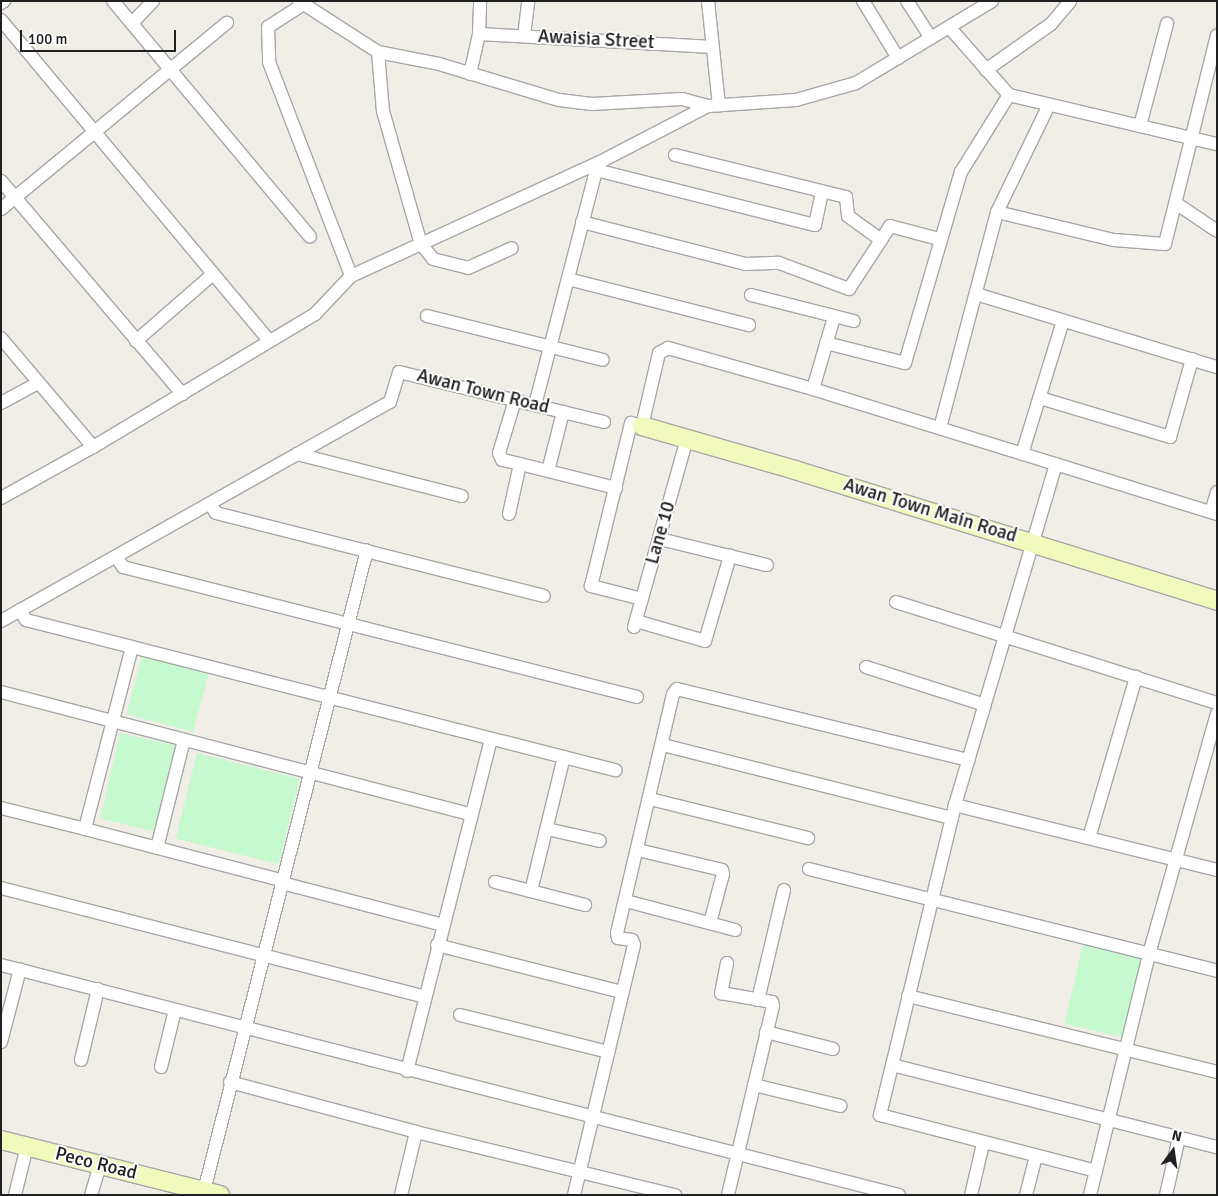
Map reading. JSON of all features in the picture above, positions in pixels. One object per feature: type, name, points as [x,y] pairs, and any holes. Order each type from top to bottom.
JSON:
[{"type":"street","points":[[113,1],[310,237]]},
{"type":"street","points":[[132,23],[153,1]]},
{"type":"street","points":[[470,74],[479,34],[480,1]]},
{"type":"street","points":[[524,36],[528,1]]},
{"type":"street","points":[[708,1],[713,47],[714,105]]},
{"type":"street","points":[[864,1],[898,58]]},
{"type":"street","points":[[907,1],[931,38]]},
{"type":"street","points":[[351,276],[269,62],[268,26],[301,3],[378,52],[470,74],[559,100],[592,104],[682,99],[714,105],[796,100],[856,83],[992,1]]},
{"type":"street","points":[[986,70],[1051,24],[1070,1]]},
{"type":"street","points":[[1,20],[269,341]]},
{"type":"street","points":[[1,209],[227,23]]},
{"type":"street","points":[[1140,126],[1168,24]]},
{"type":"street","points":[[949,27],[1008,95],[1217,144]]},
{"type":"street","name":"Awaisia Street","points":[[479,34],[713,47]]},
{"type":"street","points":[[997,212],[1114,240],[1161,245],[1168,240],[1217,35]]},
{"type":"street","points":[[378,52],[383,111],[421,244],[433,259],[468,268],[512,248]]},
{"type":"street","points":[[826,343],[905,363],[939,240],[961,172],[1008,95]]},
{"type":"street","points":[[940,428],[997,212],[1049,104]]},
{"type":"street","points":[[1,498],[93,448],[315,314],[351,276],[597,166],[714,105]]},
{"type":"street","points":[[675,155],[846,197],[848,216],[881,240]]},
{"type":"street","points":[[597,166],[815,224],[822,192]]},
{"type":"street","points":[[535,405],[597,166]]},
{"type":"street","points":[[1,181],[182,394]]},
{"type":"street","points":[[1177,204],[1217,231]]},
{"type":"street","points":[[582,222],[746,264],[779,263],[849,289],[890,226],[939,240]]},
{"type":"street","points":[[136,341],[213,274]]},
{"type":"street","points":[[568,279],[748,325]]},
{"type":"street","points":[[976,294],[1217,367]]},
{"type":"street","points":[[751,295],[854,321]]},
{"type":"street","points":[[427,316],[603,360]]},
{"type":"street","points":[[813,389],[834,317]]},
{"type":"street","points":[[1022,454],[1063,321]]},
{"type":"street","points":[[1,338],[93,448]]},
{"type":"street","points":[[642,599],[591,586],[631,423],[642,426],[663,349],[813,389],[1214,513],[1217,492]]},
{"type":"street","points":[[1040,398],[1170,437],[1192,360]]},
{"type":"street","name":"Awan Town Road","points":[[297,454],[390,402],[399,372],[604,422]]},
{"type":"street","points":[[1,403],[38,383]]},
{"type":"street","points":[[514,400],[499,452],[502,460],[616,488]]},
{"type":"street","points":[[548,471],[563,412]]},
{"type":"street","name":"Awan Town Main Road","points":[[642,426],[687,438],[1217,601]]},
{"type":"street","name":"Lane 10","points":[[687,438],[635,624],[705,641],[730,556]]},
{"type":"street","points":[[1,621],[117,558],[297,454],[462,496]]},
{"type":"street","points":[[509,514],[520,464]]},
{"type":"street","points":[[1056,464],[1034,544],[955,805],[880,1115],[983,1144],[1096,1171]]},
{"type":"street","points":[[210,505],[216,513],[544,596]]},
{"type":"street","points":[[660,539],[767,565]]},
{"type":"street","points":[[212,1193],[230,1082],[246,1028],[367,550]]},
{"type":"street","points":[[117,558],[123,567],[637,697]]},
{"type":"street","points":[[896,602],[1006,635],[1217,703]]},
{"type":"street","points":[[20,610],[26,620],[616,770]]},
{"type":"street","points":[[85,829],[132,647]]},
{"type":"street","points":[[866,667],[985,705]]},
{"type":"street","points":[[1089,838],[1136,677]]},
{"type":"street","points":[[574,1195],[634,945],[632,940],[617,936],[663,746],[673,694],[682,688],[968,760]]},
{"type":"street","points":[[1,692],[470,814]]},
{"type":"street","points":[[1090,1195],[1174,859],[1217,713]]},
{"type":"street","points":[[407,1071],[470,814],[491,739]]},
{"type":"street","points":[[157,848],[184,740]]},
{"type":"street","points":[[663,746],[952,818]]},
{"type":"street","points":[[531,891],[564,757]]},
{"type":"street","points":[[650,799],[808,838]]},
{"type":"street","points":[[955,805],[1217,870]]},
{"type":"street","points":[[1,808],[443,925]]},
{"type":"street","points":[[547,829],[600,842]]},
{"type":"street","points":[[638,850],[722,870],[724,874],[710,923]]},
{"type":"street","points":[[809,869],[1217,971]]},
{"type":"street","points":[[495,882],[585,905]]},
{"type":"street","points":[[1,888],[264,954],[425,997]]},
{"type":"street","points":[[758,1000],[784,890]]},
{"type":"street","points":[[626,900],[735,930]]},
{"type":"street","points":[[437,945],[622,992]]},
{"type":"street","points":[[727,963],[721,992],[772,1004],[728,1195]]},
{"type":"street","points":[[1,965],[407,1071],[899,1195]]},
{"type":"street","points":[[1,1042],[20,969]]},
{"type":"street","points":[[81,1060],[98,989]]},
{"type":"street","points":[[908,996],[1217,1072]]},
{"type":"street","points":[[161,1067],[175,1010]]},
{"type":"street","points":[[460,1015],[608,1052]]},
{"type":"street","points":[[766,1032],[833,1049]]},
{"type":"street","points":[[892,1065],[1217,1147]]},
{"type":"street","points":[[230,1082],[416,1132],[675,1195]]},
{"type":"street","points":[[754,1085],[840,1106]]},
{"type":"street","points":[[400,1195],[416,1132]]},
{"type":"street","points":[[1166,1195],[1179,1138]]},
{"type":"street","name":"Peco Road","points":[[1,1140],[212,1193]]},
{"type":"street","points":[[971,1195],[983,1144]]},
{"type":"street","points":[[15,1195],[27,1146]]},
{"type":"street","points":[[1026,1195],[1036,1156]]},
{"type":"street","points":[[91,1195],[100,1164]]},
{"type":"green space","points":[[142,656],[209,674],[193,732],[126,714]]},
{"type":"green space","points":[[120,733],[179,747],[160,832],[100,819]]},
{"type":"green space","points":[[197,753],[300,779],[279,864],[176,838]]},
{"type":"green space","points":[[1083,944],[1142,958],[1124,1038],[1065,1024]]}]
